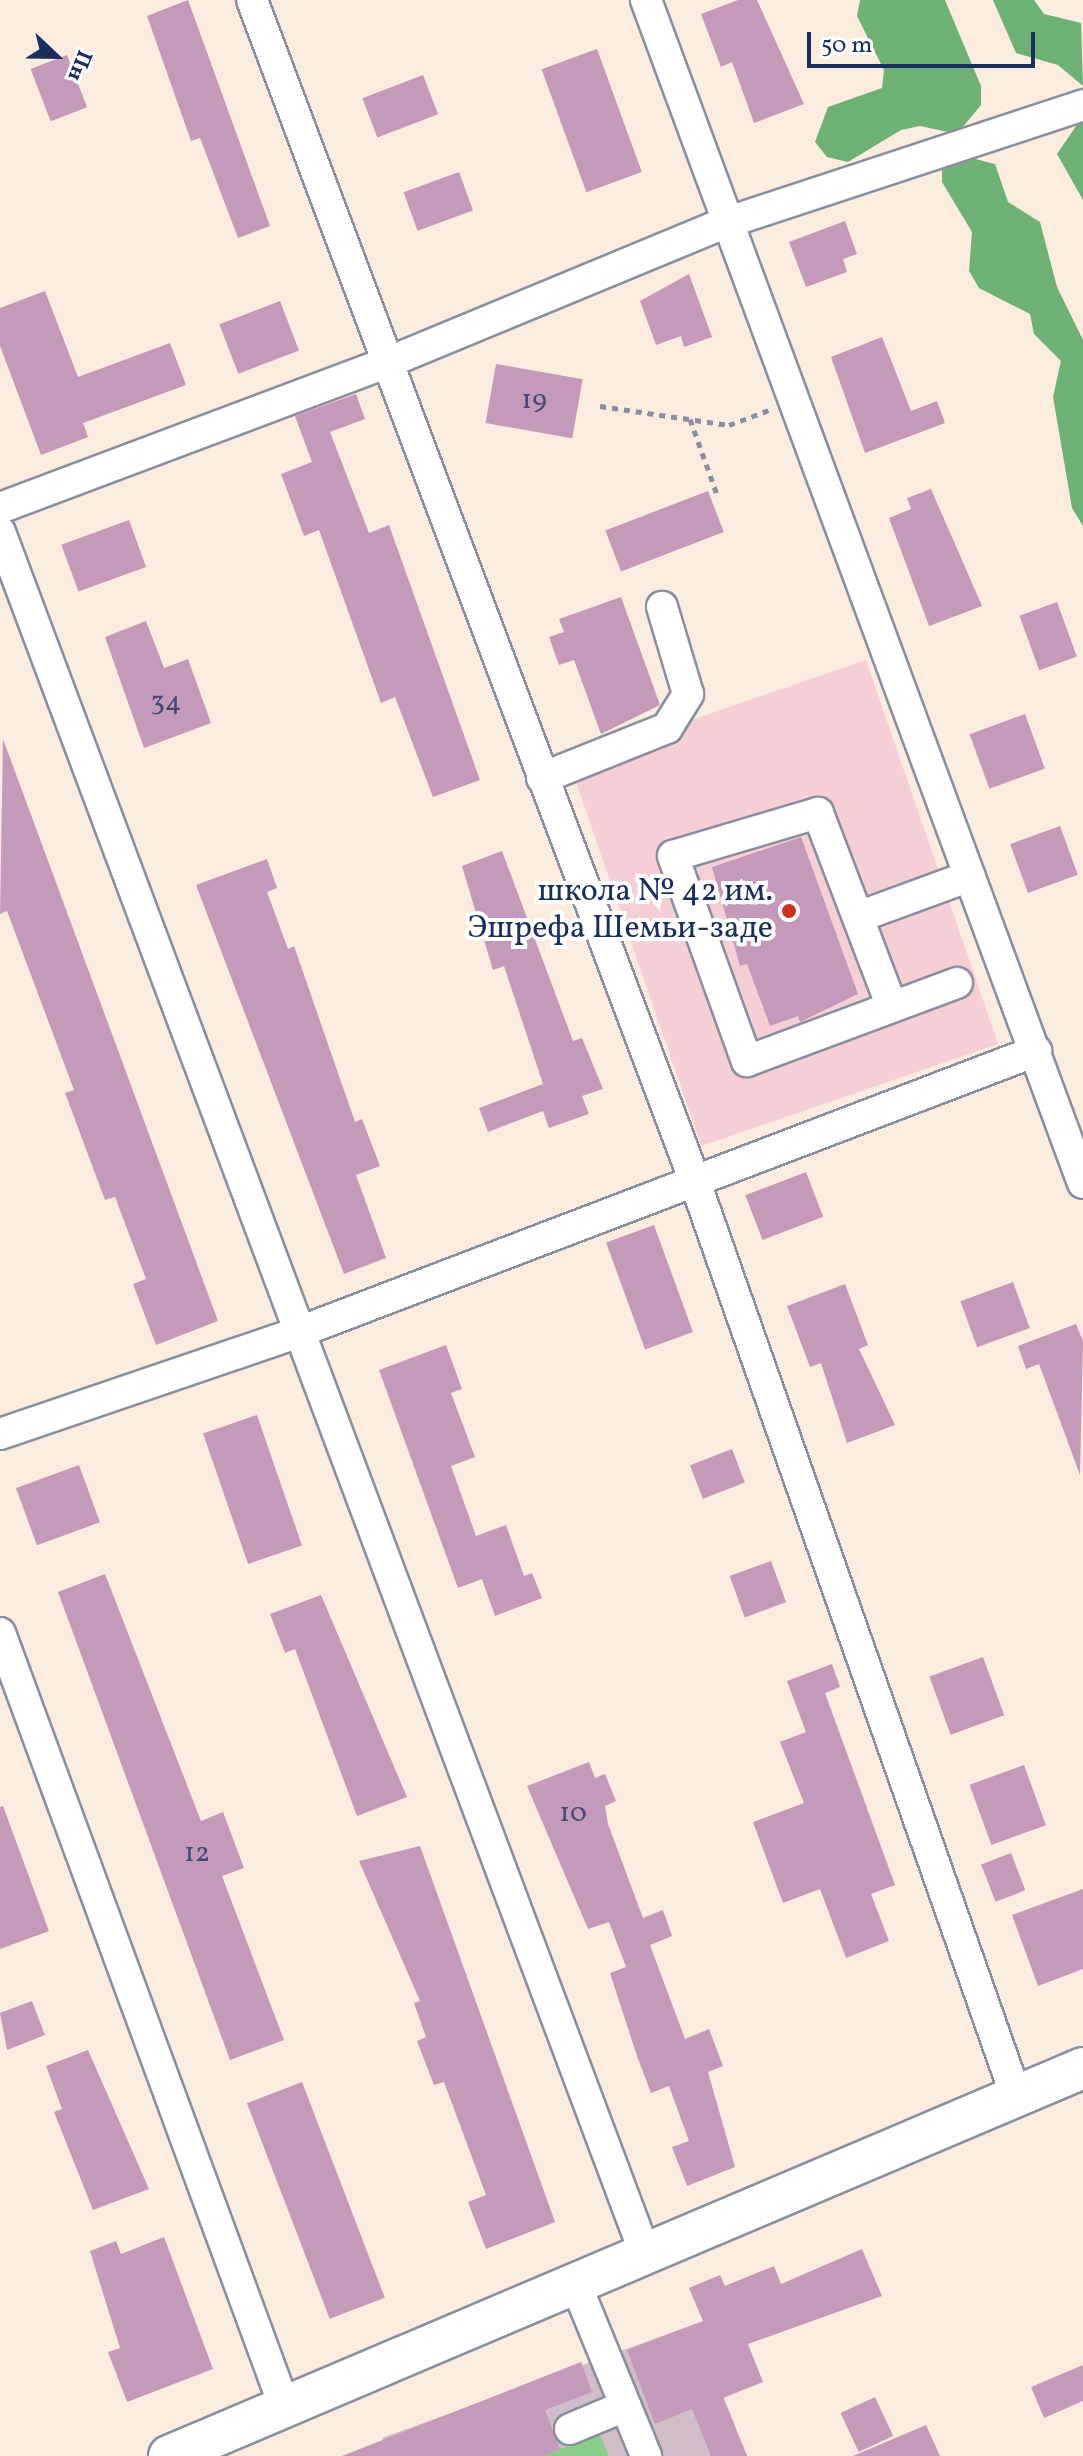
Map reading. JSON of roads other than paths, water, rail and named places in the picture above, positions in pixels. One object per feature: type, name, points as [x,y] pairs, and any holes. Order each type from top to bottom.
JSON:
[{"type":"main road","points":[[169,2456],[1083,2068]]},
{"type":"street","points":[[252,0],[384,364],[694,1179],[1016,2096]]},
{"type":"street","points":[[646,0],[725,223],[1083,1183]]},
{"type":"street","points":[[0,508],[384,364],[725,223],[1083,105]]},
{"type":"street","points":[[0,532],[646,2256]]},
{"type":"street","points":[[542,778],[667,728],[688,694],[662,607]]},
{"type":"street","points":[[892,1007],[818,813],[673,856],[747,1061],[957,983]]},
{"type":"street","points":[[858,917],[970,876]]},
{"type":"street","points":[[0,1434],[299,1332],[1036,1051]]},
{"type":"street","points":[[0,1633],[285,2408]]},
{"type":"street","points":[[576,2285],[646,2456]]},
{"type":"street","points":[[570,2429],[625,2406]]},
{"type":"place","name":"школа № 42 им. Эшрефа Шемьи-заде","points":[[789,911]]}]
